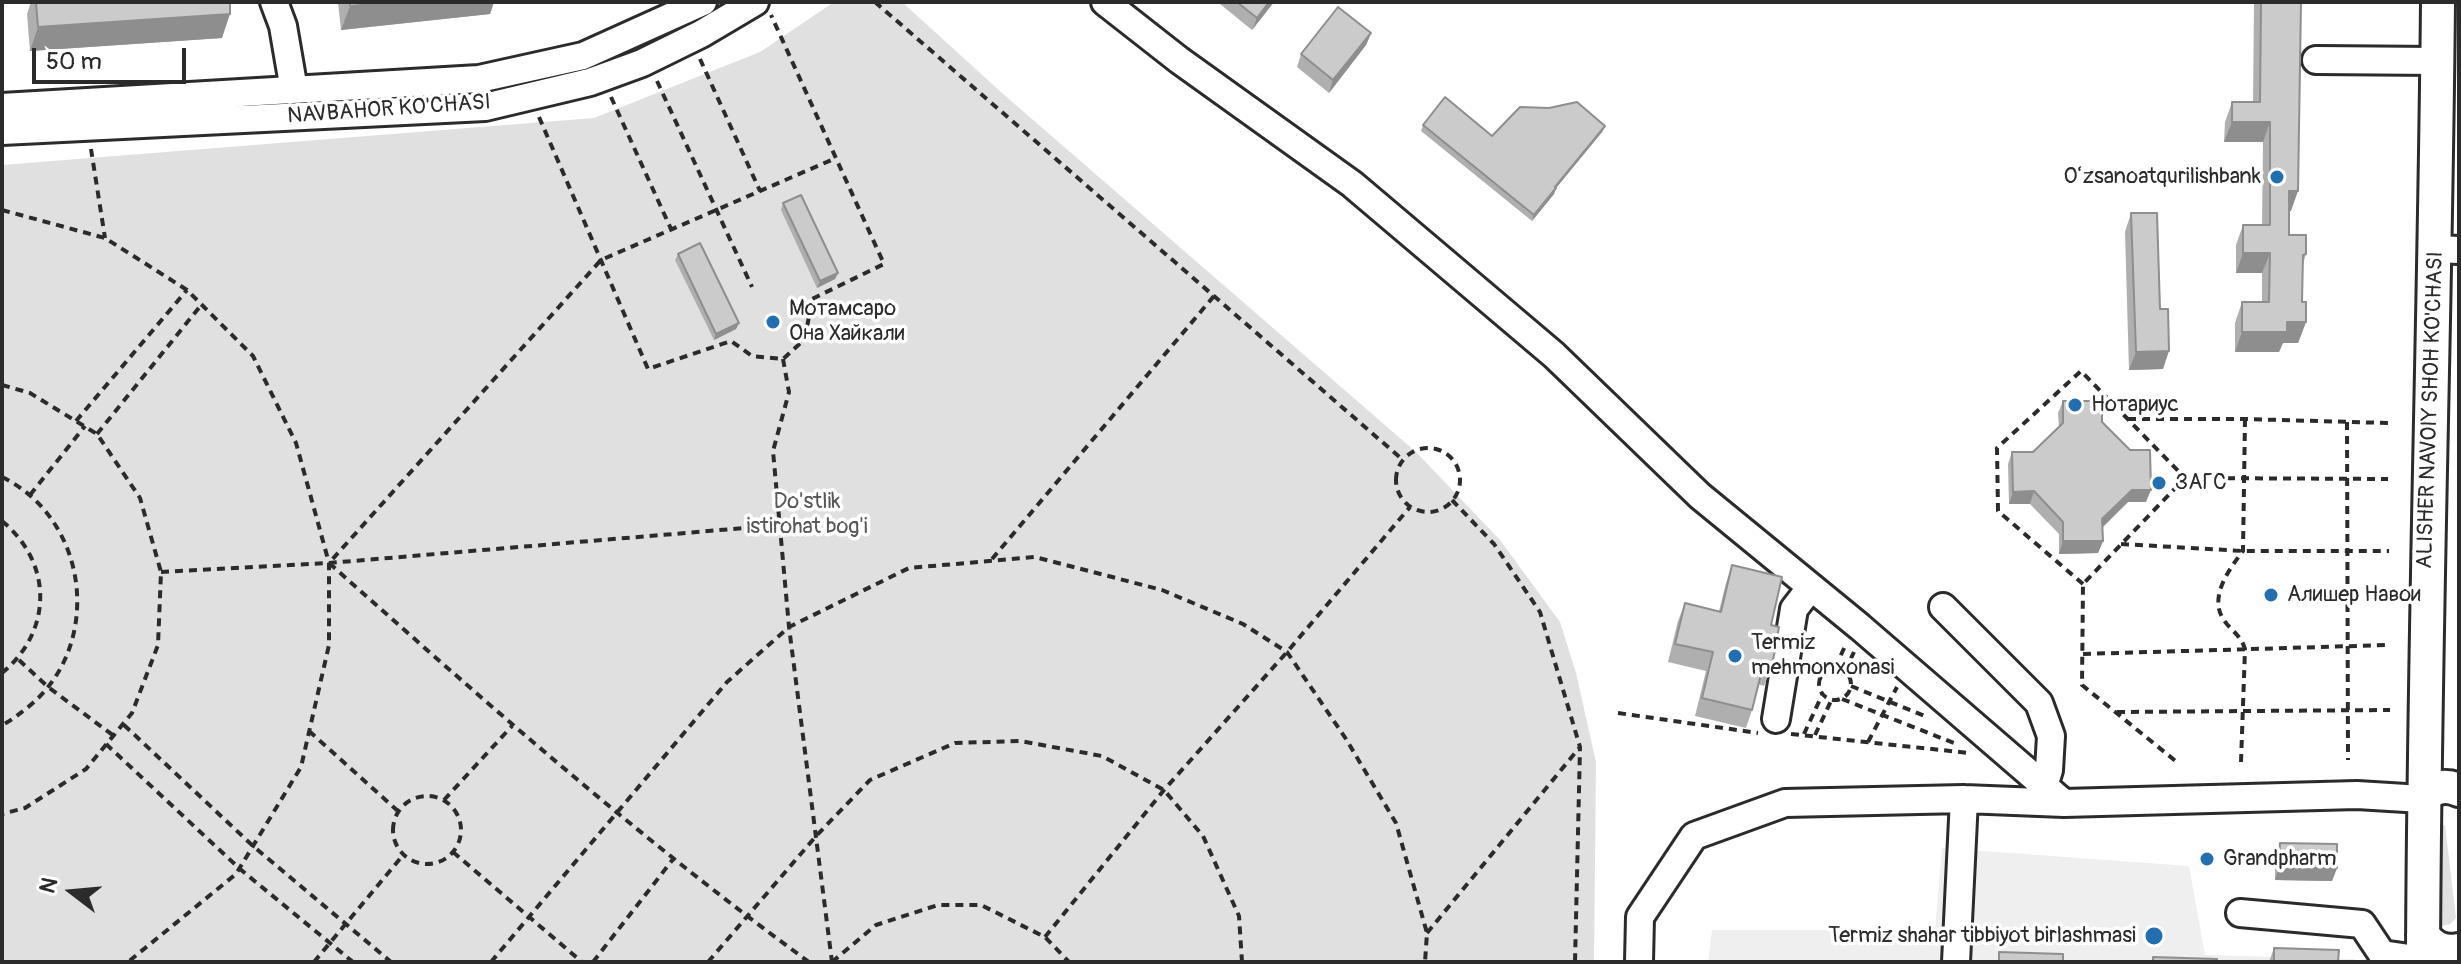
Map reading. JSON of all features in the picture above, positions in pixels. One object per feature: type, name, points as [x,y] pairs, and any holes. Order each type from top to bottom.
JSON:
[{"type":"main road","name":"ALISHER NAVOIY SHOH KO'CHASI","points":[[2423,953],[2422,799],[2447,249],[2437,61],[2438,2]]},
{"type":"main road","points":[[2422,799],[2436,788],[2446,786],[2459,790]]},
{"type":"main road","points":[[2423,953],[2436,949],[2459,950]]},
{"type":"street","points":[[274,2],[283,26],[294,90]]},
{"type":"street","name":"NAVBAHOR KO'CHASI","points":[[2,107],[479,79],[583,56],[703,2]]},
{"type":"street","points":[[1105,2],[1179,60],[1352,184],[1554,355],[1700,496],[2064,803]]},
{"type":"street","name":"NAVBAHOR KO'CHASI","points":[[2,131],[485,107],[590,82],[642,63],[701,34],[763,9]]},
{"type":"street","points":[[2316,60],[2437,61]]},
{"type":"street","points":[[1773,728],[1794,609],[1811,587]]},
{"type":"street","points":[[1943,607],[2039,703],[2051,736],[2049,770],[2044,786]]},
{"type":"street","points":[[1639,962],[1640,917],[1694,836],[1785,803],[1964,799],[2064,803],[2357,795],[2422,799]]},
{"type":"street","points":[[1956,962],[1964,799]]},
{"type":"street","points":[[2240,913],[2362,924],[2382,954],[2423,953]]},
{"type":"path","points":[[875,2],[1403,460]]},
{"type":"path","points":[[539,117],[648,369],[731,341],[752,356],[783,359],[805,339],[812,299],[884,264],[763,9]]},
{"type":"path","points":[[699,57],[760,191]]},
{"type":"path","points":[[657,81],[752,287]]},
{"type":"path","points":[[611,95],[671,229]]},
{"type":"path","points":[[91,148],[105,238]]},
{"type":"path","points":[[329,563],[601,260],[836,158]]},
{"type":"path","points":[[2,210],[105,238],[187,290],[253,356],[296,443],[329,563],[329,645],[301,767],[236,874],[128,962]]},
{"type":"path","points":[[76,421],[187,290]]},
{"type":"path","points":[[990,561],[1214,296]]},
{"type":"path","points":[[97,434],[202,304]]},
{"type":"path","points":[[783,359],[789,392],[773,451],[789,627],[832,962]]},
{"type":"path","points":[[2083,584],[1998,511],[1997,448],[2081,371],[2185,478]]},
{"type":"path","points":[[2,385],[30,393],[97,434],[140,498],[161,572],[158,645],[132,713],[86,769],[25,808],[2,814]]},
{"type":"path","points":[[2128,419],[2388,423]]},
{"type":"path","points":[[2241,762],[2245,649],[2241,637],[2221,616],[2219,590],[2243,551],[2245,419]]},
{"type":"path","points":[[2347,422],[2348,760]]},
{"type":"path","points":[[30,495],[85,426]]},
{"type":"path","points":[[1431,448],[1450,456],[1459,474],[1460,485],[1452,500],[1431,512],[1410,507],[1398,490],[1396,480],[1403,460],[1410,453],[1431,448]]},
{"type":"path","points":[[2,477],[20,486],[54,520],[74,564],[78,612],[66,659],[42,696],[2,725]]},
{"type":"path","points":[[2178,763],[2082,685],[2083,584],[2185,478],[2388,479]]},
{"type":"path","points":[[1452,500],[1494,544],[1540,612],[1580,747],[1575,962]]},
{"type":"path","points":[[1045,937],[1164,790],[1410,507]]},
{"type":"path","points":[[2,521],[25,545],[38,573],[41,603],[34,633],[18,659],[2,673]]},
{"type":"path","points":[[161,572],[329,563],[780,525]]},
{"type":"path","points":[[2121,544],[2243,551],[2389,551]]},
{"type":"path","points":[[491,962],[727,682],[789,627],[909,568],[1035,557],[1162,590],[1243,624],[1287,652],[1346,739],[1396,823],[1427,933],[1425,962]]},
{"type":"path","points":[[329,563],[512,726],[616,813],[809,962]]},
{"type":"path","points":[[1835,668],[1851,634]]},
{"type":"path","points":[[1859,640],[1845,671],[1851,686],[1928,718]]},
{"type":"path","points":[[2083,654],[2389,645]]},
{"type":"path","points":[[18,659],[48,687],[114,736]]},
{"type":"path","points":[[1804,734],[1822,695],[1819,679],[1825,671],[1835,668],[1845,671]]},
{"type":"path","points":[[1868,742],[1902,676]]},
{"type":"path","points":[[1842,699],[1851,686]]},
{"type":"path","points":[[1618,713],[1969,751],[1842,699],[1831,700],[1822,695]]},
{"type":"path","points":[[1815,735],[1831,700]]},
{"type":"path","points":[[2115,712],[2390,710]]},
{"type":"path","points":[[123,724],[253,846],[391,962]]},
{"type":"path","points":[[444,800],[512,726]]},
{"type":"path","points":[[309,731],[399,812]]},
{"type":"path","points":[[708,962],[817,835],[870,780],[955,743],[1020,741],[1102,756],[1164,790],[1203,836],[1239,916],[1242,962]]},
{"type":"path","points":[[106,744],[240,869],[353,962]]},
{"type":"path","points":[[1427,933],[1580,747]]},
{"type":"path","points":[[422,797],[444,800],[453,807],[461,828],[460,839],[453,852],[438,862],[417,863],[404,854],[395,839],[394,828],[399,812],[411,800],[422,797]]},
{"type":"path","points":[[453,852],[582,962]]},
{"type":"path","points":[[314,962],[404,854]]},
{"type":"path","points":[[593,962],[674,858]]},
{"type":"path","points":[[832,962],[876,925],[938,905],[981,905],[1045,937],[1069,962]]},
{"type":"path","points":[[139,955],[147,962]]},
{"type":"shaded area","points":[[1942,848],[2189,866],[2205,955],[2355,959],[2355,962],[1708,962],[1712,930],[1935,930]]},
{"type":"green space","name":"Do'stlik istirohat bog'i","points":[[834,2],[902,2],[1002,93],[1416,452],[1500,540],[1560,622],[1576,673],[1596,762],[1594,962],[2,962],[2,165],[594,118],[760,52]]},
{"type":"green space","points":[[2445,825],[2456,918],[2450,924],[2437,927],[2439,826]]},
{"type":"building","points":[[36,2],[230,2],[230,14],[38,27]]},
{"type":"building","points":[[350,2],[391,2],[350,6]]},
{"type":"building","points":[[1237,2],[1269,2],[1257,18]]},
{"type":"building","points":[[2261,2],[2301,2],[2298,191],[2289,191],[2289,235],[2306,235],[2302,302],[2306,302],[2306,322],[2287,322],[2287,332],[2242,332],[2242,302],[2269,302],[2270,253],[2243,253],[2243,225],[2270,225],[2270,122],[2232,122],[2232,102],[2260,102]]},
{"type":"building","points":[[1338,7],[1371,33],[1333,80],[1301,54]]},
{"type":"building","points":[[1445,97],[1492,136],[1520,107],[1549,108],[1577,102],[1605,126],[1534,215],[1423,125]]},
{"type":"building","points":[[801,195],[838,273],[820,281],[783,203]]},
{"type":"building","points":[[2131,213],[2157,213],[2160,309],[2168,309],[2169,351],[2136,352]]},
{"type":"building","points":[[700,243],[739,323],[716,334],[678,254]]},
{"type":"building","points":[[2063,401],[2102,401],[2102,422],[2130,450],[2150,450],[2151,490],[2132,490],[2102,519],[2103,541],[2063,541],[2063,522],[2034,491],[2013,492],[2012,452],[2033,452],[2063,423]]},
{"type":"building","points":[[1732,565],[1782,577],[1771,625],[1779,627],[1775,651],[1771,668],[1763,666],[1752,710],[1702,698],[1713,652],[1675,644],[1685,603],[1721,612]]},
{"type":"building","points":[[2280,843],[2337,844],[2337,868],[2279,867]]},
{"type":"building","points":[[2274,948],[2339,950],[2338,962],[2274,962]]},
{"type":"building","points":[[1999,952],[2063,954],[2063,962],[1999,962]]},
{"type":"building","points":[[2153,957],[2217,959],[2217,962],[2153,962]]},
{"type":"place","name":"Oʻzsanoatqurilishbank","points":[[2277,177]]},
{"type":"place","name":"Мотамсаро Она Хайкали","points":[[773,322]]},
{"type":"place","name":"Нотариус","points":[[2075,405]]},
{"type":"place","name":"ЗАГС","points":[[2159,483]]},
{"type":"place","name":"Алишер Навои","points":[[2271,595]]},
{"type":"place","name":"Termiz mehmonxonasi","points":[[1735,656]]},
{"type":"place","name":"Grandpharm","points":[[2207,859]]},
{"type":"place","name":"Termiz shahar tibbiyot birlashmasi","points":[[2154,936]]}]
